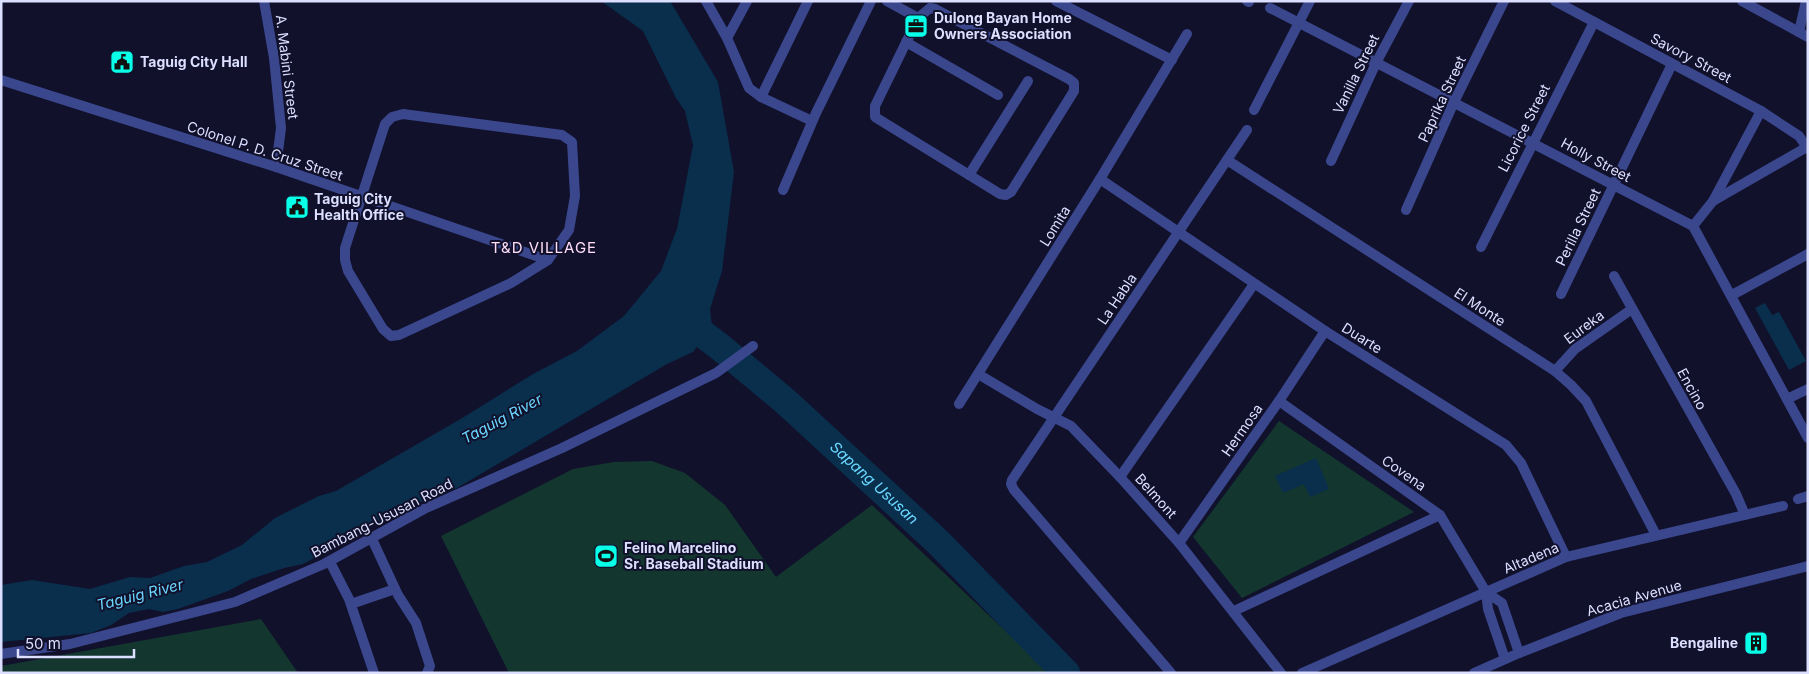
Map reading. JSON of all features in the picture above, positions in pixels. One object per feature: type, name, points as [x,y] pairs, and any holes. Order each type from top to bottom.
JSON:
[{"type":"street","name":"A. Mabini Street","points":[[264,1],[274,58],[281,128],[276,167]]},
{"type":"street","points":[[706,1],[727,38],[749,88],[761,97],[812,121]]},
{"type":"street","points":[[727,38],[747,1]]},
{"type":"street","points":[[761,97],[808,1]]},
{"type":"street","points":[[783,190],[812,121],[871,1]]},
{"type":"street","points":[[887,1],[918,18]]},
{"type":"street","points":[[1056,1],[1172,60]]},
{"type":"street","points":[[1254,110],[1310,1]]},
{"type":"street","name":"Vanilla Street","points":[[1330,161],[1376,63],[1409,1]]},
{"type":"street","name":"Paprika Street","points":[[1406,210],[1454,102],[1504,1]]},
{"type":"street","name":"Savory Street","points":[[1555,1],[1761,111],[1799,136],[1807,148]]},
{"type":"street","points":[[1742,1],[1803,34],[1806,1]]},
{"type":"street","points":[[930,8],[935,9],[1069,79],[1075,87],[1011,192],[1006,195],[1000,194],[875,117],[875,106],[906,42],[918,18],[930,8]]},
{"type":"street","name":"Holly Street","points":[[1270,8],[1693,226]]},
{"type":"street","name":"Licorice Street","points":[[1481,247],[1532,142],[1594,22]]},
{"type":"street","name":"Lomita","points":[[959,404],[1100,179],[1187,34]]},
{"type":"street","points":[[906,42],[998,95]]},
{"type":"street","name":"Perilla Street","points":[[1561,294],[1672,64]]},
{"type":"street","name":"Colonel P. D. Cruz Street","points":[[1,80],[276,167],[548,260]]},
{"type":"street","points":[[969,175],[1028,81]]},
{"type":"street","points":[[1761,111],[1713,201],[1693,226],[1808,438]]},
{"type":"street","points":[[403,114],[562,135],[572,142],[575,196],[569,230],[548,260],[511,282],[399,335],[391,336],[383,328],[348,271],[345,260],[345,248],[360,197],[385,124],[392,116],[403,114]]},
{"type":"street","name":"La Habla","points":[[1170,673],[1014,490],[1012,484],[1013,477],[1247,130]]},
{"type":"street","points":[[1713,201],[1807,148]]},
{"type":"street","name":"El Monte","points":[[1227,160],[1555,371],[1586,401],[1656,535]]},
{"type":"street","name":"Duarte","points":[[1100,179],[1324,331],[1506,445],[1521,462],[1566,557]]},
{"type":"street","points":[[1732,295],[1808,254]]},
{"type":"street","name":"Encino","points":[[1614,276],[1736,494],[1745,515]]},
{"type":"street","points":[[1120,477],[1254,284]]},
{"type":"street","name":"Eureka","points":[[1555,371],[1576,349],[1632,309]]},
{"type":"street","name":"Hermosa","points":[[1179,543],[1279,401],[1324,331]]},
{"type":"street","name":"Bambang-Ususan Road","points":[[1,654],[70,644],[235,602],[330,562],[424,509],[562,448],[716,373],[753,346]]},
{"type":"street","name":"Belmont","points":[[978,374],[1037,409],[1071,426],[1179,543],[1281,673]]},
{"type":"street","points":[[1787,399],[1808,389]]},
{"type":"street","name":"Covena","points":[[1279,401],[1440,515],[1486,592],[1488,609],[1505,659]]},
{"type":"street","name":"Altadena","points":[[1302,673],[1566,557],[1783,506]]},
{"type":"street","points":[[1234,611],[1440,515]]},
{"type":"street","points":[[372,538],[395,589],[416,623],[430,666],[427,673]]},
{"type":"street","points":[[330,562],[351,604],[374,673]]},
{"type":"street","name":"Acacia Avenue","points":[[1474,673],[1519,653],[1621,613],[1808,566]]},
{"type":"street","points":[[351,604],[395,589]]},
{"type":"street","name":"Covena","points":[[1486,592],[1502,603],[1519,653]]},
{"type":"street","points":[[1496,630],[1509,624]]},
{"type":"green space","points":[[1279,421],[1414,512],[1242,598],[1193,537]]},
{"type":"green space","points":[[652,461],[685,473],[725,505],[776,577],[872,505],[1050,673],[509,673],[441,536],[573,469],[614,462]]},
{"type":"green space","points":[[261,619],[298,673],[1,673],[1,666]]},
{"type":"water","name":"Taguig River","points":[[601,1],[670,1],[718,82],[734,172],[722,271],[710,309],[712,327],[693,352],[667,364],[457,488],[411,506],[370,526],[352,538],[303,564],[251,579],[228,591],[178,609],[163,612],[149,609],[129,613],[111,625],[91,633],[1,642],[1,585],[32,580],[90,589],[130,577],[150,578],[184,566],[207,562],[242,545],[275,518],[319,496],[336,491],[464,417],[533,374],[577,351],[624,316],[661,271],[677,229],[693,145],[685,111],[676,98],[643,31]]},
{"type":"water","points":[[1765,303],[1772,315],[1779,312],[1806,361],[1789,370],[1755,308]]},
{"type":"water","points":[[1316,458],[1329,489],[1310,497],[1304,484],[1283,493],[1275,476]]},
{"type":"waterway","name":"Sapang Ususan","points":[[675,313],[720,347],[785,401],[938,542],[1066,673]]},
{"type":"place","name":"Dulong Bayan Home Owners Association","points":[[916,26]]},
{"type":"place","name":"Taguig City Hall","points":[[122,62]]},
{"type":"place","name":"Taguig City Health Office","points":[[297,207]]},
{"type":"place","name":"Felino Marcelino Sr. Baseball Stadium","points":[[606,556]]},
{"type":"place","name":"Bengaline","points":[[1756,643]]},
{"type":"district","name":"T&D VILLAGE","points":[[544,248]]}]
